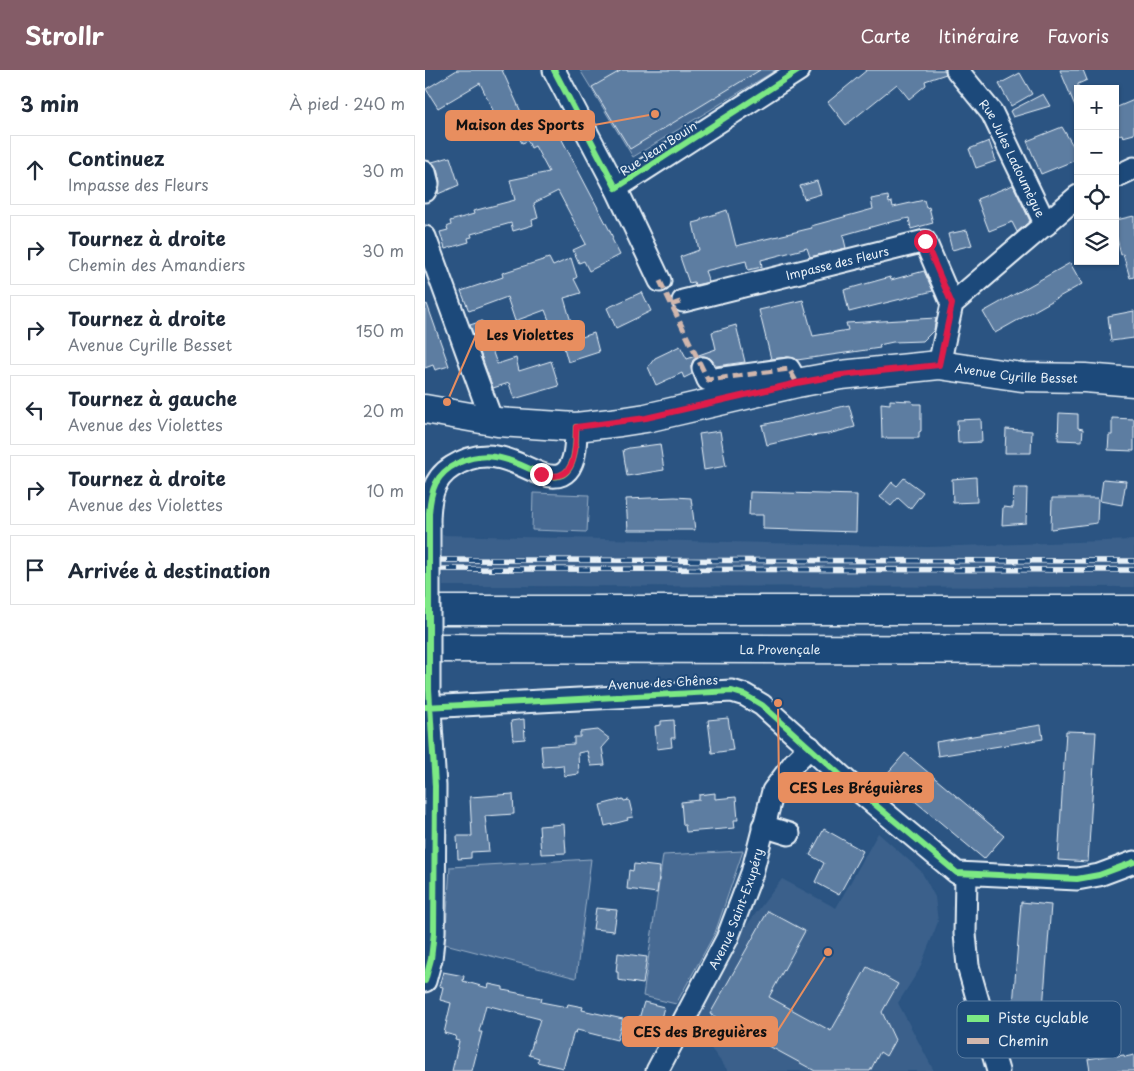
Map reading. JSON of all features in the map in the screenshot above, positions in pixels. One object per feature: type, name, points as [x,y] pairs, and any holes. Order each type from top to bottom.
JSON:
[{"type":"main road","name":"Avenue Cyrille Besset","points":[[425,409],[516,424],[576,427],[646,418],[797,383],[841,375],[939,365],[1022,378],[1085,378],[1134,382]]},
{"type":"main road","points":[[425,610],[1134,610]]},
{"type":"main road","name":"La Provençale","points":[[425,648],[1134,650]]},
{"type":"street","name":"Rue Jean Bouin","points":[[554,70],[616,188],[660,281]]},
{"type":"street","name":"Rue Jean Bouin","points":[[616,188],[799,70]]},
{"type":"street","name":"Rue Jules Ladoumègue","points":[[957,70],[992,114],[1046,225]]},
{"type":"street","points":[[1119,175],[1134,168]]},
{"type":"street","points":[[425,172],[428,184],[425,191]]},
{"type":"street","points":[[939,365],[952,304],[1074,200]]},
{"type":"street","points":[[425,237],[492,421]]},
{"type":"street","name":"Impasse des Fleurs","points":[[683,301],[925,241],[952,304]]},
{"type":"street","points":[[703,368],[708,380],[789,369],[797,383]]},
{"type":"street","points":[[425,981],[431,959],[434,932],[435,786],[428,701],[429,524],[432,494],[438,478],[448,469],[474,457],[493,456],[546,475],[558,475],[568,470],[573,463],[576,448],[576,427]]},
{"type":"street","name":"Avenue des Chênes","points":[[428,701],[731,691],[745,695],[762,705],[954,872],[966,875],[1077,879],[1099,875],[1134,862]]},
{"type":"street","name":"Avenue Saint-Exupéry","points":[[657,1071],[727,939],[752,873],[773,792],[794,763],[810,747]]},
{"type":"street","points":[[763,828],[789,834]]},
{"type":"street","points":[[966,875],[965,925],[967,966],[977,1001]]},
{"type":"street","points":[[994,1058],[998,1071]]},
{"type":"shaded area","points":[[580,70],[776,70],[633,157]]},
{"type":"shaded area","points":[[533,493],[589,495],[587,532],[532,530]]},
{"type":"shaded area","points":[[442,535],[929,547],[1134,540],[1134,587],[443,586]]},
{"type":"shaded area","points":[[878,833],[921,871],[935,897],[938,922],[919,970],[898,1003],[934,1071],[728,1071],[691,1022],[740,934],[782,879],[836,908]]},
{"type":"shaded area","points":[[743,851],[715,933],[676,1004],[643,996],[663,855]]},
{"type":"shaded area","points":[[591,859],[576,978],[445,944],[450,867]]},
{"type":"building","points":[[457,70],[502,70],[526,123],[537,117],[539,121],[549,115],[609,229],[620,255],[589,271],[584,261],[579,263],[573,250],[586,244],[558,191],[534,203],[538,218],[532,220],[533,225],[513,231],[511,223],[471,234],[472,237],[468,238],[469,242],[445,249],[440,232],[448,230],[447,227],[451,225],[450,221],[474,214],[473,211],[515,200],[510,180],[549,172],[535,146],[531,148],[528,141],[522,143],[507,116],[497,119],[480,83],[438,108],[426,89]]},
{"type":"building","points":[[622,70],[760,70],[630,149],[592,87]]},
{"type":"building","points":[[867,70],[945,70],[946,74],[925,81],[926,85],[909,99],[897,84],[846,125],[828,102]]},
{"type":"building","points":[[1060,70],[1083,70],[1087,80],[1074,85],[1074,103]]},
{"type":"building","points":[[1020,73],[1032,94],[1011,106],[999,84]]},
{"type":"building","points":[[1043,94],[1050,106],[1013,117],[1010,111]]},
{"type":"building","points":[[1134,100],[1134,134],[1123,137],[1122,134],[1119,135],[1119,106]]},
{"type":"building","points":[[1062,127],[1074,147],[1074,161],[1041,174],[1027,141]]},
{"type":"building","points":[[989,141],[996,161],[976,168],[969,149]]},
{"type":"building","points":[[450,157],[459,185],[438,194],[440,181],[437,169],[432,162]]},
{"type":"building","points":[[817,181],[821,194],[804,199],[800,186]]},
{"type":"building","points":[[1013,185],[1030,221],[1017,232],[1012,222],[989,231],[977,199]]},
{"type":"building","points":[[888,196],[889,203],[892,202],[893,207],[924,200],[926,208],[929,207],[933,223],[911,229],[909,218],[882,224],[843,235],[846,248],[810,257],[807,248],[761,260],[762,267],[748,270],[746,261],[705,271],[709,282],[695,285],[694,282],[689,283],[680,257],[699,250],[693,223],[701,221],[701,219],[727,210],[736,246],[812,228],[811,226],[873,209],[871,199]]},
{"type":"building","points":[[1134,216],[1134,277],[1130,278],[1119,247],[1119,219]]},
{"type":"building","points":[[967,230],[972,245],[952,250],[948,234]]},
{"type":"building","points":[[549,258],[553,266],[571,258],[577,277],[574,279],[581,293],[564,298],[576,339],[594,333],[599,352],[568,362],[558,326],[552,328],[545,310],[515,321],[507,297],[469,311],[461,291],[503,277],[502,273]]},
{"type":"building","points":[[1070,263],[1082,284],[995,333],[983,312]]},
{"type":"building","points":[[924,271],[933,291],[849,312],[844,290],[890,277],[891,280]]},
{"type":"building","points":[[642,292],[651,311],[616,328],[607,308]]},
{"type":"building","points":[[803,300],[813,336],[848,330],[846,323],[936,318],[934,330],[923,341],[893,342],[879,345],[880,348],[797,360],[788,357],[771,359],[759,310]]},
{"type":"building","points":[[427,304],[449,366],[435,370],[433,365],[425,368],[425,305]]},
{"type":"building","points":[[1134,311],[1134,338],[1111,341],[1108,316]]},
{"type":"building","points":[[482,321],[497,364],[516,358],[519,371],[551,361],[559,386],[514,399],[509,383],[493,388],[470,325]]},
{"type":"building","points":[[736,325],[745,362],[716,366],[710,358],[699,356],[693,360],[691,366],[692,374],[684,378],[682,373],[656,385],[648,367],[655,358],[680,346],[687,359],[716,349],[712,332]]},
{"type":"building","points":[[890,400],[912,401],[913,404],[921,404],[921,431],[919,432],[919,438],[882,438],[881,403],[890,404]]},
{"type":"building","points":[[849,405],[855,427],[767,445],[762,425]]},
{"type":"building","points":[[1059,413],[1078,414],[1078,428],[1083,429],[1082,441],[1058,440]]},
{"type":"building","points":[[1112,418],[1134,419],[1134,451],[1108,450],[1109,435],[1112,435]]},
{"type":"building","points":[[981,419],[982,442],[958,443],[957,420]]},
{"type":"building","points":[[1006,429],[1032,431],[1031,453],[1005,453]]},
{"type":"building","points":[[720,431],[726,466],[704,470],[699,434]]},
{"type":"building","points":[[660,444],[664,470],[627,476],[623,450]]},
{"type":"building","points":[[976,477],[977,502],[953,503],[952,479]]},
{"type":"building","points":[[904,478],[923,492],[910,509],[898,498],[891,506],[880,497],[892,482],[897,486]]},
{"type":"building","points":[[1103,479],[1126,481],[1122,505],[1100,501]]},
{"type":"building","points":[[1014,488],[1027,488],[1026,523],[1002,525],[1003,507],[1013,508]]},
{"type":"building","points":[[750,492],[857,495],[856,532],[763,529],[763,515],[749,515]]},
{"type":"building","points":[[691,498],[695,530],[628,530],[626,499]]},
{"type":"building","points":[[1052,498],[1098,498],[1097,523],[1051,529]]},
{"type":"building","points":[[728,718],[733,750],[712,753],[708,720]]},
{"type":"building","points":[[524,719],[525,739],[513,740],[511,721]]},
{"type":"building","points":[[674,720],[675,738],[671,738],[672,747],[657,749],[655,726],[661,725],[661,721]]},
{"type":"building","points":[[1041,725],[1043,739],[938,756],[936,742]]},
{"type":"building","points":[[598,730],[610,739],[602,748],[605,765],[591,766],[587,751],[578,753],[579,774],[564,776],[563,765],[543,767],[541,746],[574,744],[574,737],[580,737],[580,732]]},
{"type":"building","points":[[1066,731],[1096,732],[1088,862],[1058,860]]},
{"type":"building","points":[[905,753],[1004,836],[984,859],[885,776]]},
{"type":"building","points":[[715,793],[715,799],[736,797],[738,820],[734,820],[735,828],[686,832],[685,825],[683,825],[681,802],[699,800],[699,795]]},
{"type":"building","points":[[513,794],[514,814],[485,816],[489,851],[471,852],[471,858],[458,859],[457,836],[472,836],[470,797]]},
{"type":"building","points":[[623,799],[624,801],[629,800],[633,817],[605,826],[600,805]]},
{"type":"building","points":[[564,824],[566,853],[541,854],[539,826]]},
{"type":"building","points":[[824,829],[863,851],[839,895],[815,882],[824,863],[810,855]]},
{"type":"building","points":[[634,864],[660,867],[657,893],[627,889],[629,870],[633,871]]},
{"type":"building","points":[[1021,902],[1051,905],[1044,1001],[1013,1001]]},
{"type":"building","points":[[596,908],[617,910],[614,931],[593,929]]},
{"type":"building","points":[[768,911],[805,931],[769,997],[831,1031],[867,967],[898,984],[882,1012],[895,1040],[886,1056],[880,1052],[870,1071],[815,1071],[710,1014]]},
{"type":"building","points":[[618,953],[647,957],[643,984],[618,980],[618,972],[616,972]]},
{"type":"building","points":[[443,972],[464,976],[463,981],[488,988],[489,984],[503,987],[503,990],[542,998],[541,1002],[567,1007],[568,1004],[583,1007],[582,1010],[623,1019],[617,1040],[577,1030],[576,1033],[574,1032],[563,1068],[537,1062],[539,1058],[529,1055],[540,1019],[486,1005],[479,1032],[482,1032],[472,1071],[452,1071],[459,1041],[455,1040],[456,1036],[444,1033],[451,1003],[440,1000],[443,987],[439,986]]},
{"type":"building","points":[[644,1002],[664,1007],[657,1034],[636,1029]]},
{"type":"building","points":[[1121,1055],[1125,1057],[1134,1055],[1134,1071],[1090,1071],[1088,1059],[1121,1058]]},
{"type":"railway","points":[[425,560],[1134,561]]},
{"type":"railway","points":[[425,569],[1134,570]]},
{"type":"marked path","points":[[660,281],[708,380],[789,369],[797,383]]},
{"type":"marked path","points":[[671,305],[683,301]]},
{"type":"cycle path","points":[[554,70],[616,188],[799,70]]},
{"type":"cycle path","points":[[425,981],[431,959],[434,932],[435,786],[429,689],[429,513],[431,497],[439,478],[450,467],[480,457],[490,456],[507,460],[553,477],[562,475],[572,463],[576,427]]},
{"type":"cycle path","points":[[425,707],[732,691],[745,695],[762,705],[848,782],[957,873],[1077,879],[1099,875],[1134,862]]},
{"type":"place","name":"Maison des Sports","points":[[655,114]]},
{"type":"place","name":"Les Violettes","points":[[447,402]]},
{"type":"place","name":"CES Les Bréguières","points":[[778,703]]},
{"type":"place","name":"CES des Breguières","points":[[828,952]]},
{"type":"route","points":[[541,474],[558,475],[571,467],[576,453],[576,427],[646,418],[797,383],[841,375],[939,365],[952,304],[925,241]]}]
